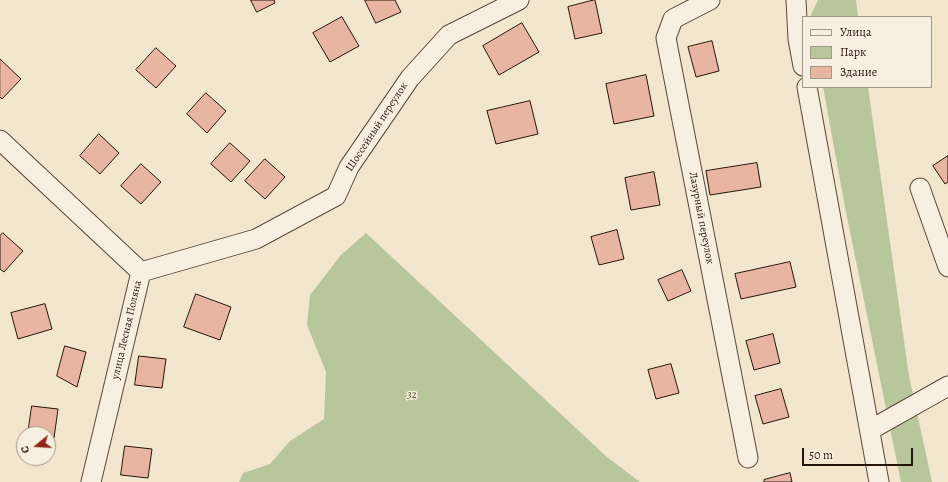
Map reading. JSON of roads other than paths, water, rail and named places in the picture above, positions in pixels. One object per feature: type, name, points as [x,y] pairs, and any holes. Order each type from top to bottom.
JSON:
[{"type":"street","name":"Шоссейный переулок","points":[[141,272],[256,238],[336,196],[349,168],[410,78],[449,35],[519,0]]},
{"type":"street","name":"Лазурный переулок","points":[[710,0],[674,18],[666,38],[748,458]]},
{"type":"street","points":[[796,0],[798,39],[802,61]]},
{"type":"street","points":[[807,88],[879,482]]},
{"type":"street","name":"улица Лесная Поляна","points":[[0,140],[141,272],[91,482]]},
{"type":"street","points":[[920,188],[948,267]]},
{"type":"street","points":[[870,430],[948,386]]},
{"type":"park label","name":"32","points":[[412,395]]}]
